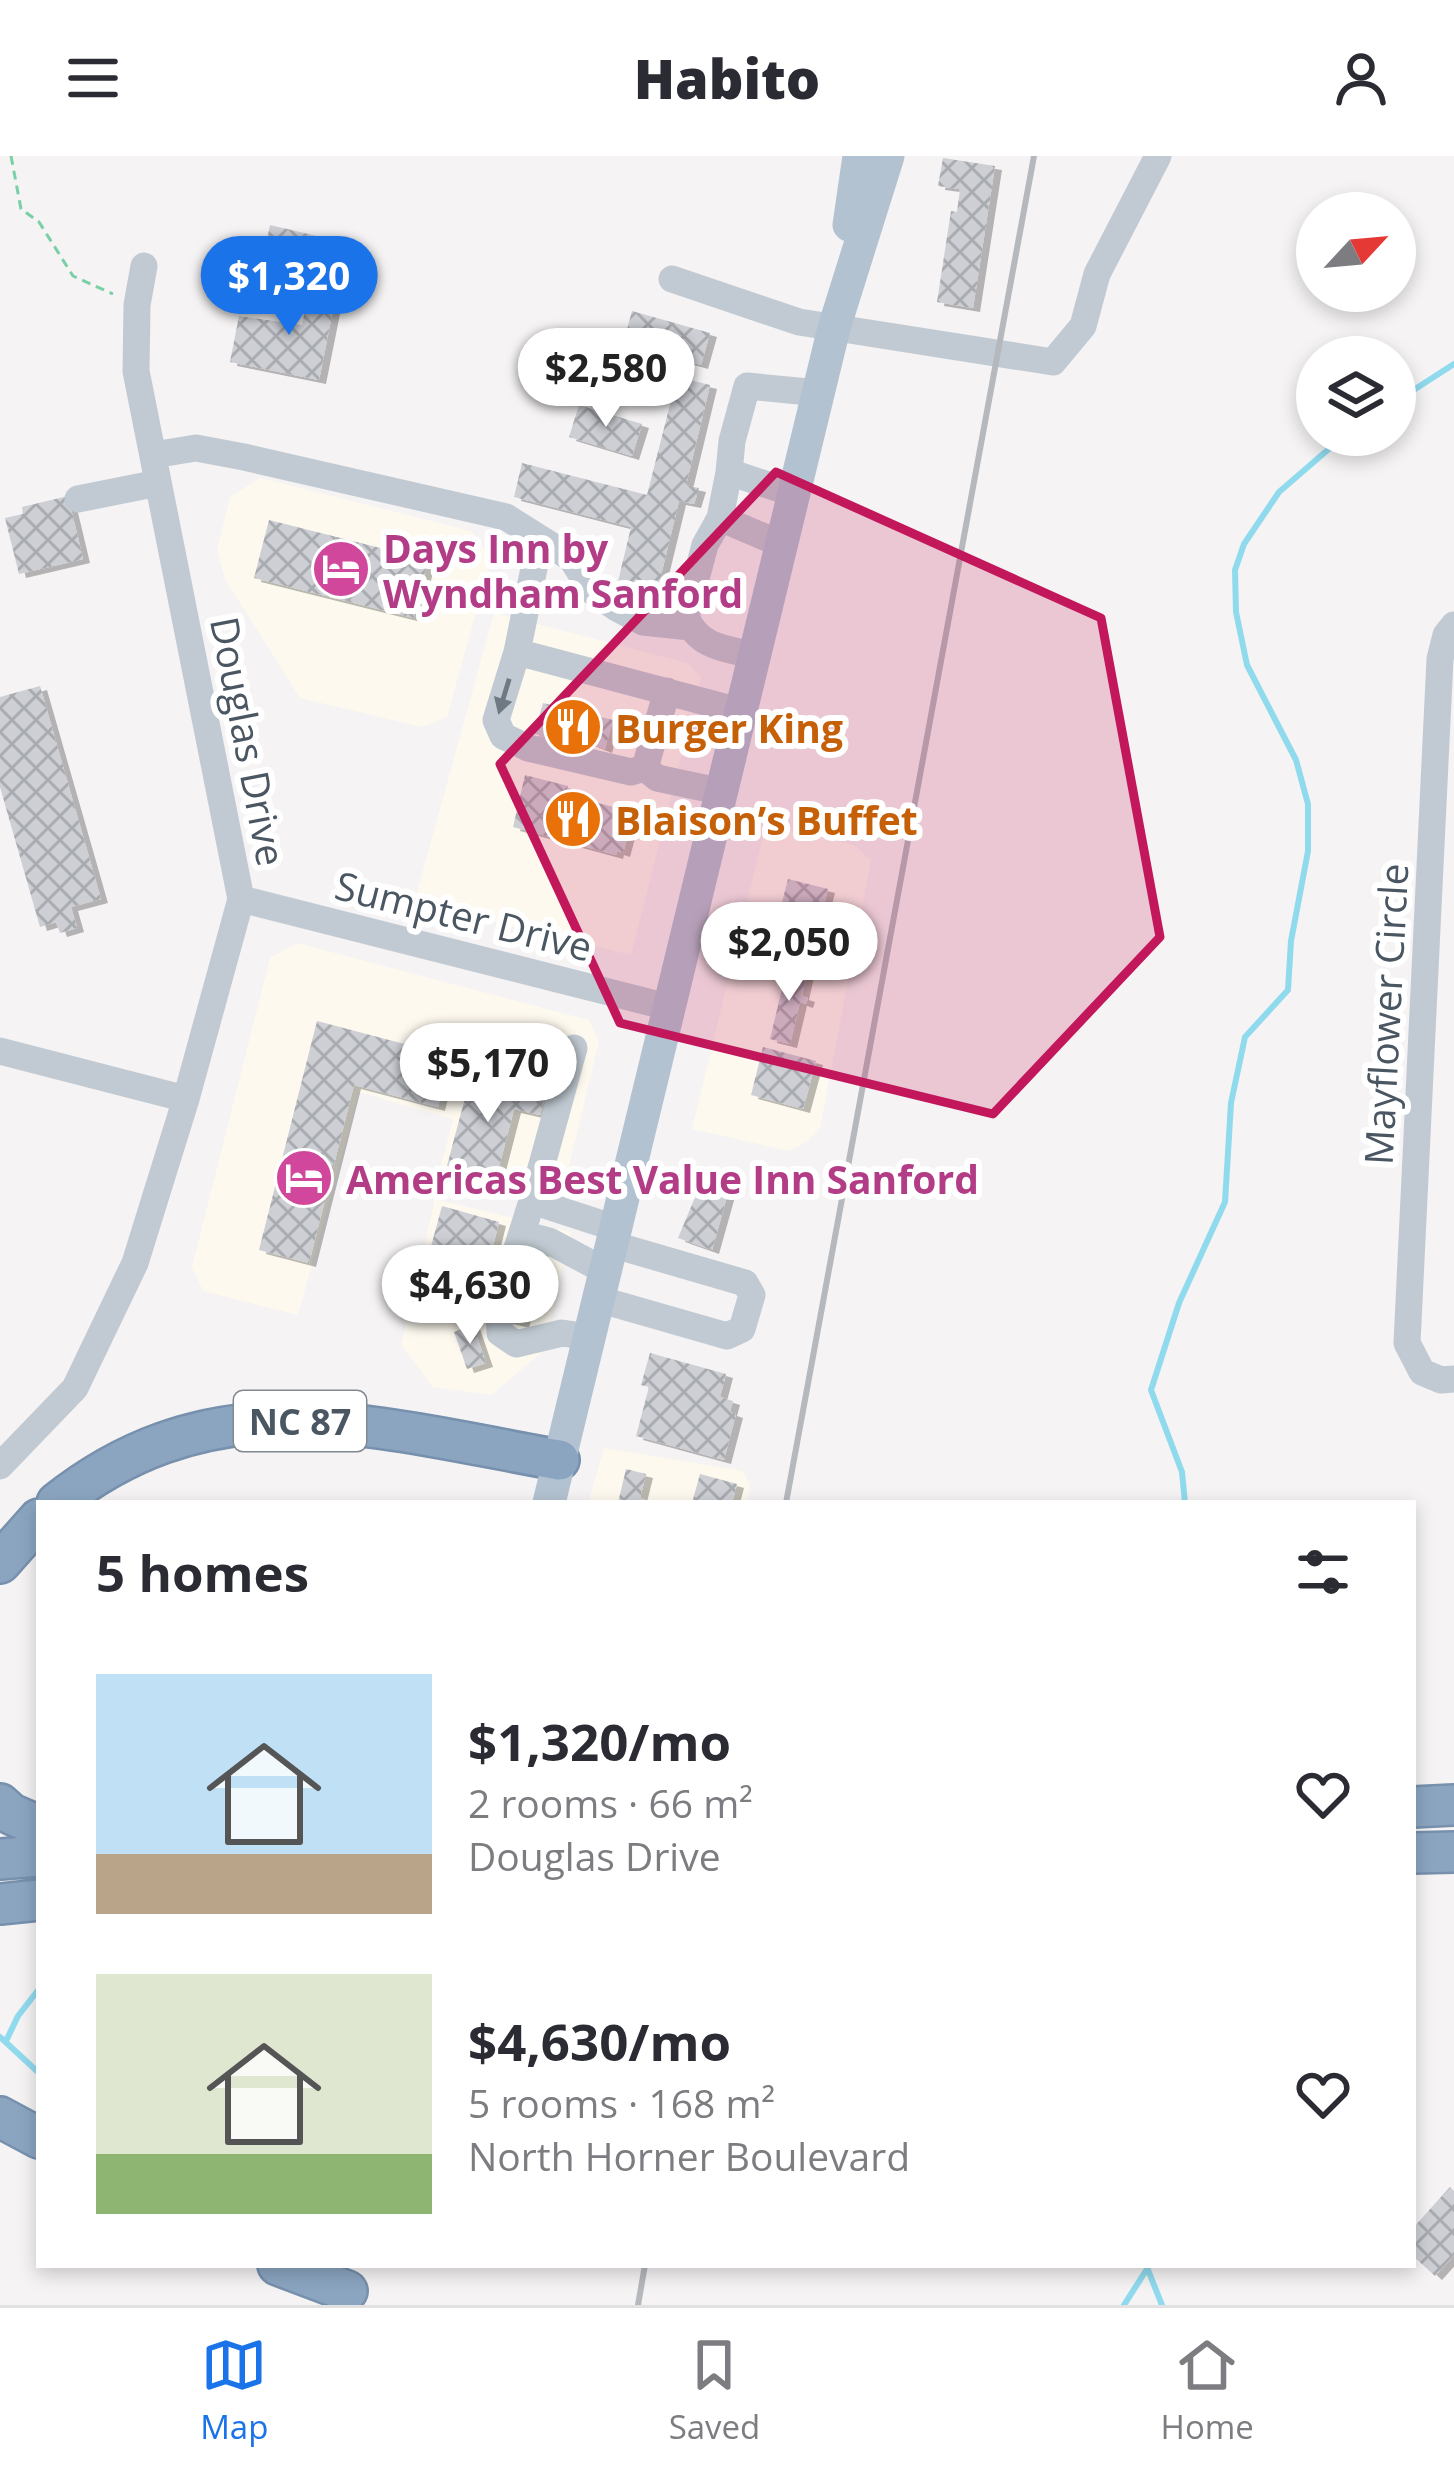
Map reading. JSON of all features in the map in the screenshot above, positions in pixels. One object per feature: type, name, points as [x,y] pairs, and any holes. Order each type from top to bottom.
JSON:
[{"type":"highway","name":"NC 87","points":[[61,1500],[144,1449],[250,1422],[346,1423],[559,1460]]},
{"type":"highway","points":[[0,1563],[36,1523]]},
{"type":"highway","points":[[0,1804],[36,1825]]},
{"type":"highway","points":[[1416,1807],[1454,1805]]},
{"type":"highway","points":[[1416,1853],[1454,1852]]},
{"type":"highway","points":[[0,1859],[36,1856]]},
{"type":"highway","points":[[0,1904],[36,1900]]},
{"type":"highway","points":[[0,2117],[36,2136]]},
{"type":"highway","points":[[295,2268],[350,2278]]},
{"type":"main road","points":[[549,1500],[819,393],[834,328],[860,156]]},
{"type":"main road","points":[[834,328],[888,156]]},
{"type":"street","points":[[672,279],[799,322],[1052,362],[1083,326],[1097,274],[1157,156]]},
{"type":"street","name":"Douglas Drive","points":[[0,1466],[75,1388],[135,1263],[241,898],[136,371],[137,305],[144,266]]},
{"type":"street","points":[[757,656],[706,644],[686,616],[705,545],[720,518],[732,441],[747,386],[819,393]]},
{"type":"street","points":[[78,499],[196,448],[282,464],[506,517],[572,558],[592,591],[615,607],[644,622],[690,627]]},
{"type":"street","points":[[729,472],[795,494]]},
{"type":"street","points":[[720,518],[783,545]]},
{"type":"street","points":[[540,539],[517,652],[496,721],[503,736],[528,748],[631,772],[645,768]]},
{"type":"street","name":"Mayflower Circle","points":[[1454,625],[1440,659],[1407,1327],[1415,1364],[1430,1376],[1454,1379]]},
{"type":"street","points":[[517,652],[743,712]]},
{"type":"street","points":[[645,768],[667,692]]},
{"type":"street","points":[[645,768],[657,778],[722,792]]},
{"type":"street","name":"Sumpter Drive","points":[[241,898],[668,1007]]},
{"type":"street","points":[[574,1048],[499,1305],[500,1333],[516,1344],[562,1334],[589,1337]]},
{"type":"street","points":[[0,1051],[186,1099]]},
{"type":"street","points":[[523,1234],[607,1261],[746,1283],[752,1295],[742,1329],[727,1336],[607,1261],[532,1202]]},
{"type":"path","points":[[11,156],[20,208],[39,222],[73,276],[137,305]]},
{"type":"highlighted area","points":[[776,472],[1101,618],[1160,937],[993,1114],[620,1023],[500,764]]},
{"type":"shaded area","points":[[260,478],[471,531],[491,559],[447,717],[422,727],[300,698],[225,579],[217,550],[230,497]]},
{"type":"shaded area","points":[[494,613],[688,663],[701,678],[631,955],[414,903]]},
{"type":"shaded area","points":[[766,824],[854,845],[871,860],[820,1128],[789,1151],[692,1129]]},
{"type":"shaded area","points":[[297,943],[589,1020],[599,1041],[561,1200],[555,1204],[438,1177],[453,1119],[359,1092],[298,1315],[203,1291],[192,1267],[270,958]]},
{"type":"shaded area","points":[[435,1199],[571,1232],[542,1352],[491,1395],[433,1387],[401,1345]]},
{"type":"shaded area","points":[[604,1448],[743,1471],[750,1486],[748,1500],[589,1500]]},
{"type":"building","points":[[943,158],[995,166],[973,308],[937,302],[951,211],[957,212],[960,189],[938,186]]},
{"type":"building","points":[[270,225],[334,240],[328,264],[265,249]]},
{"type":"building","points":[[311,279],[338,285],[319,380],[230,362],[239,316],[302,325]]},
{"type":"building","points":[[632,311],[710,333],[701,365],[648,350],[643,365],[619,358]]},
{"type":"building","points":[[677,377],[710,385],[686,485],[699,488],[694,504],[679,501],[656,596],[617,586],[631,527],[514,497],[522,463],[647,495]]},
{"type":"building","points":[[579,405],[642,424],[632,456],[569,437]]},
{"type":"building","points":[[68,496],[83,559],[19,574],[5,518],[23,514],[22,507]]},
{"type":"building","name":"Days Inn by Wyndham Sanford","points":[[269,520],[428,560],[414,618],[254,578]]},
{"type":"building","points":[[40,686],[101,899],[71,907],[77,928],[60,933],[56,922],[40,927],[0,787],[0,697]]},
{"type":"building","name":"Burger King","points":[[543,703],[613,720],[605,749],[575,737],[572,750],[561,747],[562,741],[537,741],[539,735],[534,734]]},
{"type":"building","name":"Blaison’s Buffet","points":[[525,775],[568,786],[566,795],[634,812],[623,853],[513,827]]},
{"type":"building","points":[[788,879],[828,889],[816,936],[776,926]]},
{"type":"building","points":[[788,964],[808,969],[802,996],[808,998],[806,1004],[800,1002],[790,1044],[770,1039]]},
{"type":"building","name":"Americas Best Value Inn Sanford","points":[[317,1021],[450,1056],[438,1107],[354,1085],[309,1263],[259,1250]]},
{"type":"building","points":[[763,1047],[816,1061],[803,1109],[751,1095]]},
{"type":"building","points":[[473,1068],[547,1088],[540,1115],[514,1109],[493,1190],[444,1177]]},
{"type":"building","points":[[701,1183],[728,1193],[712,1250],[678,1238]]},
{"type":"building","points":[[442,1206],[499,1222],[488,1266],[430,1250]]},
{"type":"building","points":[[523,1241],[543,1246],[522,1324],[503,1319]]},
{"type":"building","points":[[473,1325],[486,1363],[467,1369],[454,1332]]},
{"type":"building","points":[[650,1353],[726,1374],[720,1397],[733,1401],[730,1412],[736,1414],[724,1460],[636,1436],[649,1387],[641,1385]]},
{"type":"building","points":[[626,1469],[646,1474],[640,1498],[645,1500],[619,1500]]},
{"type":"building","points":[[700,1474],[737,1484],[733,1500],[693,1500]]},
{"type":"building","points":[[1450,2187],[1454,2191],[1454,2255],[1435,2276],[1416,2259],[1416,2225]]},
{"type":"waterway","points":[[1416,388],[1454,364]]},
{"type":"waterway","points":[[1185,1500],[1182,1472],[1151,1390],[1179,1303],[1225,1202],[1231,1103],[1245,1037],[1288,990],[1291,941],[1308,851],[1308,804],[1296,760],[1247,665],[1236,612],[1235,570],[1244,544],[1279,492],[1321,456]]},
{"type":"waterway","points":[[7,2039],[36,1993]]},
{"type":"waterway","points":[[0,2037],[36,2070]]},
{"type":"waterway","points":[[1147,2268],[1162,2305]]},
{"type":"waterway","points":[[1124,2305],[1147,2269]]},
{"type":"railway","points":[[787,1500],[1034,156]]},
{"type":"railway","points":[[638,2305],[644,2268]]},
{"type":"place","name":"Days Inn by Wyndham Sanford","points":[[341,569]]},
{"type":"place","name":"Burger King","points":[[573,727]]},
{"type":"place","name":"Blaison’s Buffet","points":[[573,819]]},
{"type":"place","name":"Americas Best Value Inn Sanford","points":[[304,1178]]}]
